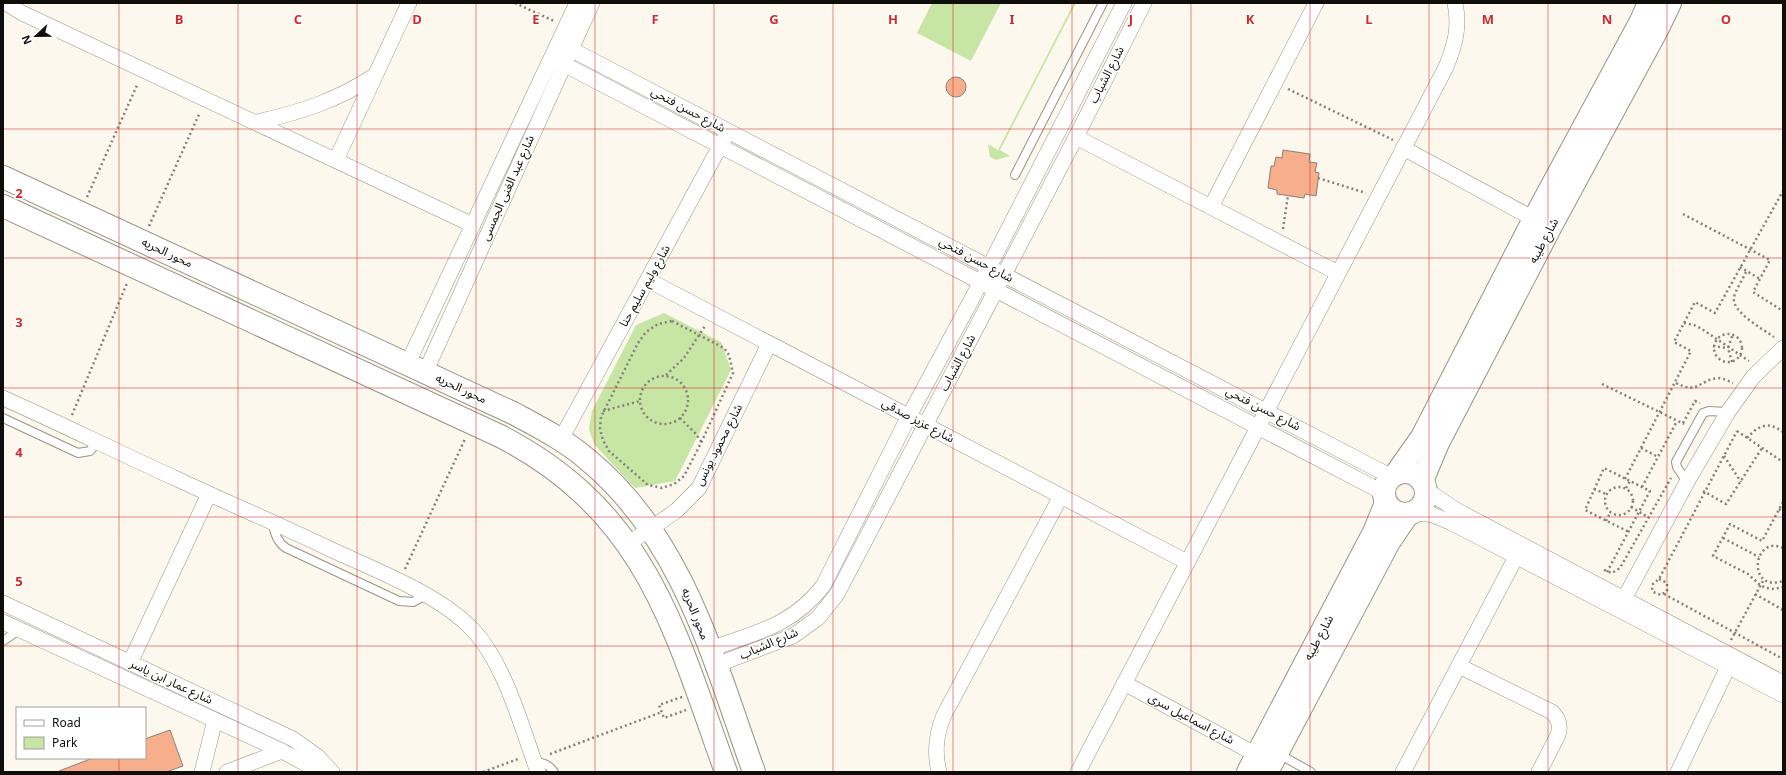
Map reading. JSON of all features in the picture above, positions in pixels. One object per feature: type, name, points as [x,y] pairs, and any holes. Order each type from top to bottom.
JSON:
[{"type":"main road","name":"شارع طيبه","points":[[1263,763],[1374,532],[1390,487],[1422,437],[1534,219],[1641,21],[1649,3]]},
{"type":"main road","name":"شارع طيبه","points":[[1424,485],[1438,443],[1670,3]]},
{"type":"main road","name":"محور الحريه","points":[[3,177],[513,413],[561,440],[588,459],[612,482],[651,529],[666,552],[686,590],[713,657],[754,772]]},
{"type":"main road","name":"محور الحريه","points":[[3,206],[518,445],[566,477],[595,504],[628,544],[663,602],[679,641],[726,772]]},
{"type":"main road","points":[[1406,472],[1412,474],[1424,485],[1424,502],[1411,513],[1395,512],[1390,487],[1406,472]]},
{"type":"main road","name":"شارع طيبه","points":[[1263,763],[1392,537],[1411,513]]},
{"type":"street","points":[[6,3],[22,13],[206,98],[473,225]]},
{"type":"street","points":[[336,160],[408,3]]},
{"type":"street","name":"شارع عبد الغنى الجمسى","points":[[565,46],[566,27],[577,3]]},
{"type":"street","name":"شارع عبد الغنى الجمسى","points":[[416,369],[565,46],[592,3]]},
{"type":"street","name":"شارع الشباب","points":[[713,657],[784,621],[806,606],[815,596],[829,574],[909,416],[989,267],[1124,3]]},
{"type":"street","name":"شارع الشباب","points":[[713,657],[792,636],[812,623],[828,607],[845,580],[1076,137],[1144,3]]},
{"type":"street","points":[[1211,207],[1316,3]]},
{"type":"street","points":[[1078,772],[1453,51],[1458,34],[1458,16],[1455,3]]},
{"type":"street","name":"شارع حسن فتحي","points":[[565,46],[1003,275],[1266,410],[1390,487]]},
{"type":"street","name":"شارع عبد الغنى الجمسى","points":[[416,369],[473,225],[558,61]]},
{"type":"street","name":"شارع حسن فتحي","points":[[558,61],[1257,427],[1390,487]]},
{"type":"street","points":[[257,122],[307,110],[354,90],[374,76]]},
{"type":"street","name":"شارع وليم سليم حنا","points":[[561,440],[728,131]]},
{"type":"street","points":[[1076,137],[1338,273]]},
{"type":"street","points":[[1404,146],[1534,219]]},
{"type":"street","name":"شارع عزيز صدقي","points":[[648,280],[1187,562]]},
{"type":"street","points":[[1624,599],[1663,526],[1725,417],[1779,343]]},
{"type":"street","name":"شارع محمود يونس","points":[[628,544],[676,511],[699,488],[769,344]]},
{"type":"street","points":[[3,398],[273,522],[426,595],[459,617],[485,644],[503,678],[535,762]]},
{"type":"street","points":[[1424,485],[1456,510],[1783,684]]},
{"type":"street","points":[[130,663],[210,494]]},
{"type":"street","points":[[939,772],[936,759],[938,728],[1061,496]]},
{"type":"street","points":[[1411,513],[1442,518],[1783,695]]},
{"type":"street","points":[[1403,772],[1516,557]]},
{"type":"street","name":"شارع عمار ابن ياسر","points":[[3,603],[293,738],[317,756],[332,772]]},
{"type":"street","name":"شارع عمار ابن ياسر","points":[[3,622],[282,751],[306,764],[315,772]]},
{"type":"street","points":[[1459,666],[1552,712],[1556,717],[1560,729],[1539,772]]},
{"type":"street","points":[[1678,772],[1728,667]]},
{"type":"street","name":"شارع اسماعيل سرى","points":[[1124,683],[1263,763]]},
{"type":"street","points":[[202,772],[215,720]]},
{"type":"street","points":[[227,772],[282,751]]},
{"type":"lane","points":[[1015,175],[1103,3]]},
{"type":"lane","points":[[1688,482],[1677,467],[1677,459],[1693,428],[1703,413],[1709,411],[1725,417]]},
{"type":"lane","points":[[3,418],[78,453],[90,451],[97,442]]},
{"type":"lane","points":[[273,522],[275,534],[278,540],[286,548],[399,601],[414,602],[426,595]]},
{"type":"lane","points":[[3,641],[19,630]]},
{"type":"lane","points":[[535,762],[548,765],[554,772]]},
{"type":"lane","points":[[1263,763],[1311,772]]},
{"type":"path","points":[[515,3],[566,27]]},
{"type":"path","points":[[80,212],[144,70]]},
{"type":"path","points":[[1275,83],[1404,146]]},
{"type":"path","points":[[142,241],[206,98]]},
{"type":"path","points":[[1318,178],[1378,197]]},
{"type":"path","points":[[1625,479],[1691,351],[1674,342],[1694,302],[1715,313],[1783,191]]},
{"type":"path","points":[[1284,224],[1288,195]]},
{"type":"path","points":[[1683,214],[1770,260],[1753,292],[1783,311]]},
{"type":"path","points":[[67,428],[134,266]]},
{"type":"path","points":[[1740,268],[1760,279]]},
{"type":"path","points":[[1746,272],[1734,297],[1735,305],[1739,312],[1779,343]]},
{"type":"path","points":[[666,376],[684,358],[713,314]]},
{"type":"path","points":[[672,321],[700,335],[724,348],[729,356],[733,372],[702,443],[684,476],[674,484],[662,488],[648,485],[609,450],[603,440],[600,429],[603,411],[638,343],[646,332],[658,324],[672,321]]},
{"type":"path","points":[[1684,323],[1694,325],[1702,329],[1716,340],[1751,362]]},
{"type":"path","points":[[1723,334],[1733,334],[1740,340],[1742,345],[1740,355],[1732,362],[1721,360],[1716,357],[1713,346],[1716,340],[1723,334]]},
{"type":"path","points":[[1732,362],[1728,348],[1733,334]]},
{"type":"path","points":[[1713,346],[1728,348]]},
{"type":"path","points":[[659,376],[666,376],[678,380],[687,392],[688,405],[680,418],[669,424],[655,423],[644,414],[640,401],[642,388],[647,382],[659,376]]},
{"type":"path","points":[[1675,383],[1683,387],[1693,388],[1717,378],[1733,383]]},
{"type":"path","points":[[1602,384],[1693,428]]},
{"type":"path","points":[[603,411],[640,401]]},
{"type":"path","points":[[1725,417],[1737,431],[1783,462]]},
{"type":"path","points":[[680,418],[689,425],[702,443],[711,464]]},
{"type":"path","points":[[1642,487],[1677,420]]},
{"type":"path","points":[[398,582],[472,423]]},
{"type":"path","points":[[1747,438],[1755,429],[1764,426],[1774,426],[1783,432]]},
{"type":"path","points":[[1737,431],[1659,579],[1655,581],[1652,588],[1656,595],[1664,594],[1783,659]]},
{"type":"path","points":[[1641,448],[1658,457]]},
{"type":"path","points":[[1688,482],[1726,504],[1762,448]]},
{"type":"path","points":[[1724,456],[1741,482]]},
{"type":"path","points":[[1600,568],[1607,572],[1616,571],[1620,568],[1677,467]]},
{"type":"path","points":[[1607,572],[1629,532],[1650,491],[1604,468],[1585,510],[1629,532]]},
{"type":"path","points":[[1626,488],[1630,481]]},
{"type":"path","points":[[1610,513],[1605,504],[1606,494],[1614,487],[1626,488]]},
{"type":"path","points":[[1626,488],[1632,497],[1632,507]]},
{"type":"path","points":[[1594,489],[1606,494]]},
{"type":"path","points":[[1783,502],[1762,541],[1730,524],[1714,556],[1748,574],[1760,585],[1774,589],[1783,588]]},
{"type":"path","points":[[1632,507],[1663,526]]},
{"type":"path","points":[[1610,513],[1622,515],[1632,507]]},
{"type":"path","points":[[1779,509],[1783,512]]},
{"type":"path","points":[[1606,521],[1610,513]]},
{"type":"path","points":[[1723,538],[1758,557]]},
{"type":"path","points":[[1783,548],[1774,546],[1768,548],[1758,557],[1757,569],[1764,579],[1776,583],[1783,581]]},
{"type":"path","points":[[1659,579],[1667,583],[1667,591],[1664,594]]},
{"type":"path","points":[[1724,653],[1764,579]]},
{"type":"path","points":[[1755,594],[1783,610]]},
{"type":"path","points":[[699,698],[664,718],[659,705],[699,698]]},
{"type":"path","points":[[482,772],[535,762],[662,712]]},
{"type":"green space","points":[[932,3],[1001,3],[971,61],[917,33]]},
{"type":"green space","points":[[1074,3],[1076,3],[1000,150],[1010,156],[996,160],[990,157],[988,144],[998,150]]},
{"type":"green space","points":[[664,313],[721,342],[731,370],[675,481],[635,488],[594,444],[589,429],[592,411],[636,325]]},
{"type":"building","points":[[956,77],[963,80],[966,87],[963,94],[956,97],[949,94],[946,87],[949,80]]},
{"type":"building","points":[[1283,150],[1310,154],[1309,162],[1317,163],[1315,172],[1319,173],[1316,196],[1305,194],[1304,198],[1277,194],[1277,190],[1268,188],[1271,166],[1274,166],[1276,157],[1282,158]]},
{"type":"building","points":[[170,730],[183,766],[166,772],[59,772],[90,759],[146,759],[146,739]]}]
